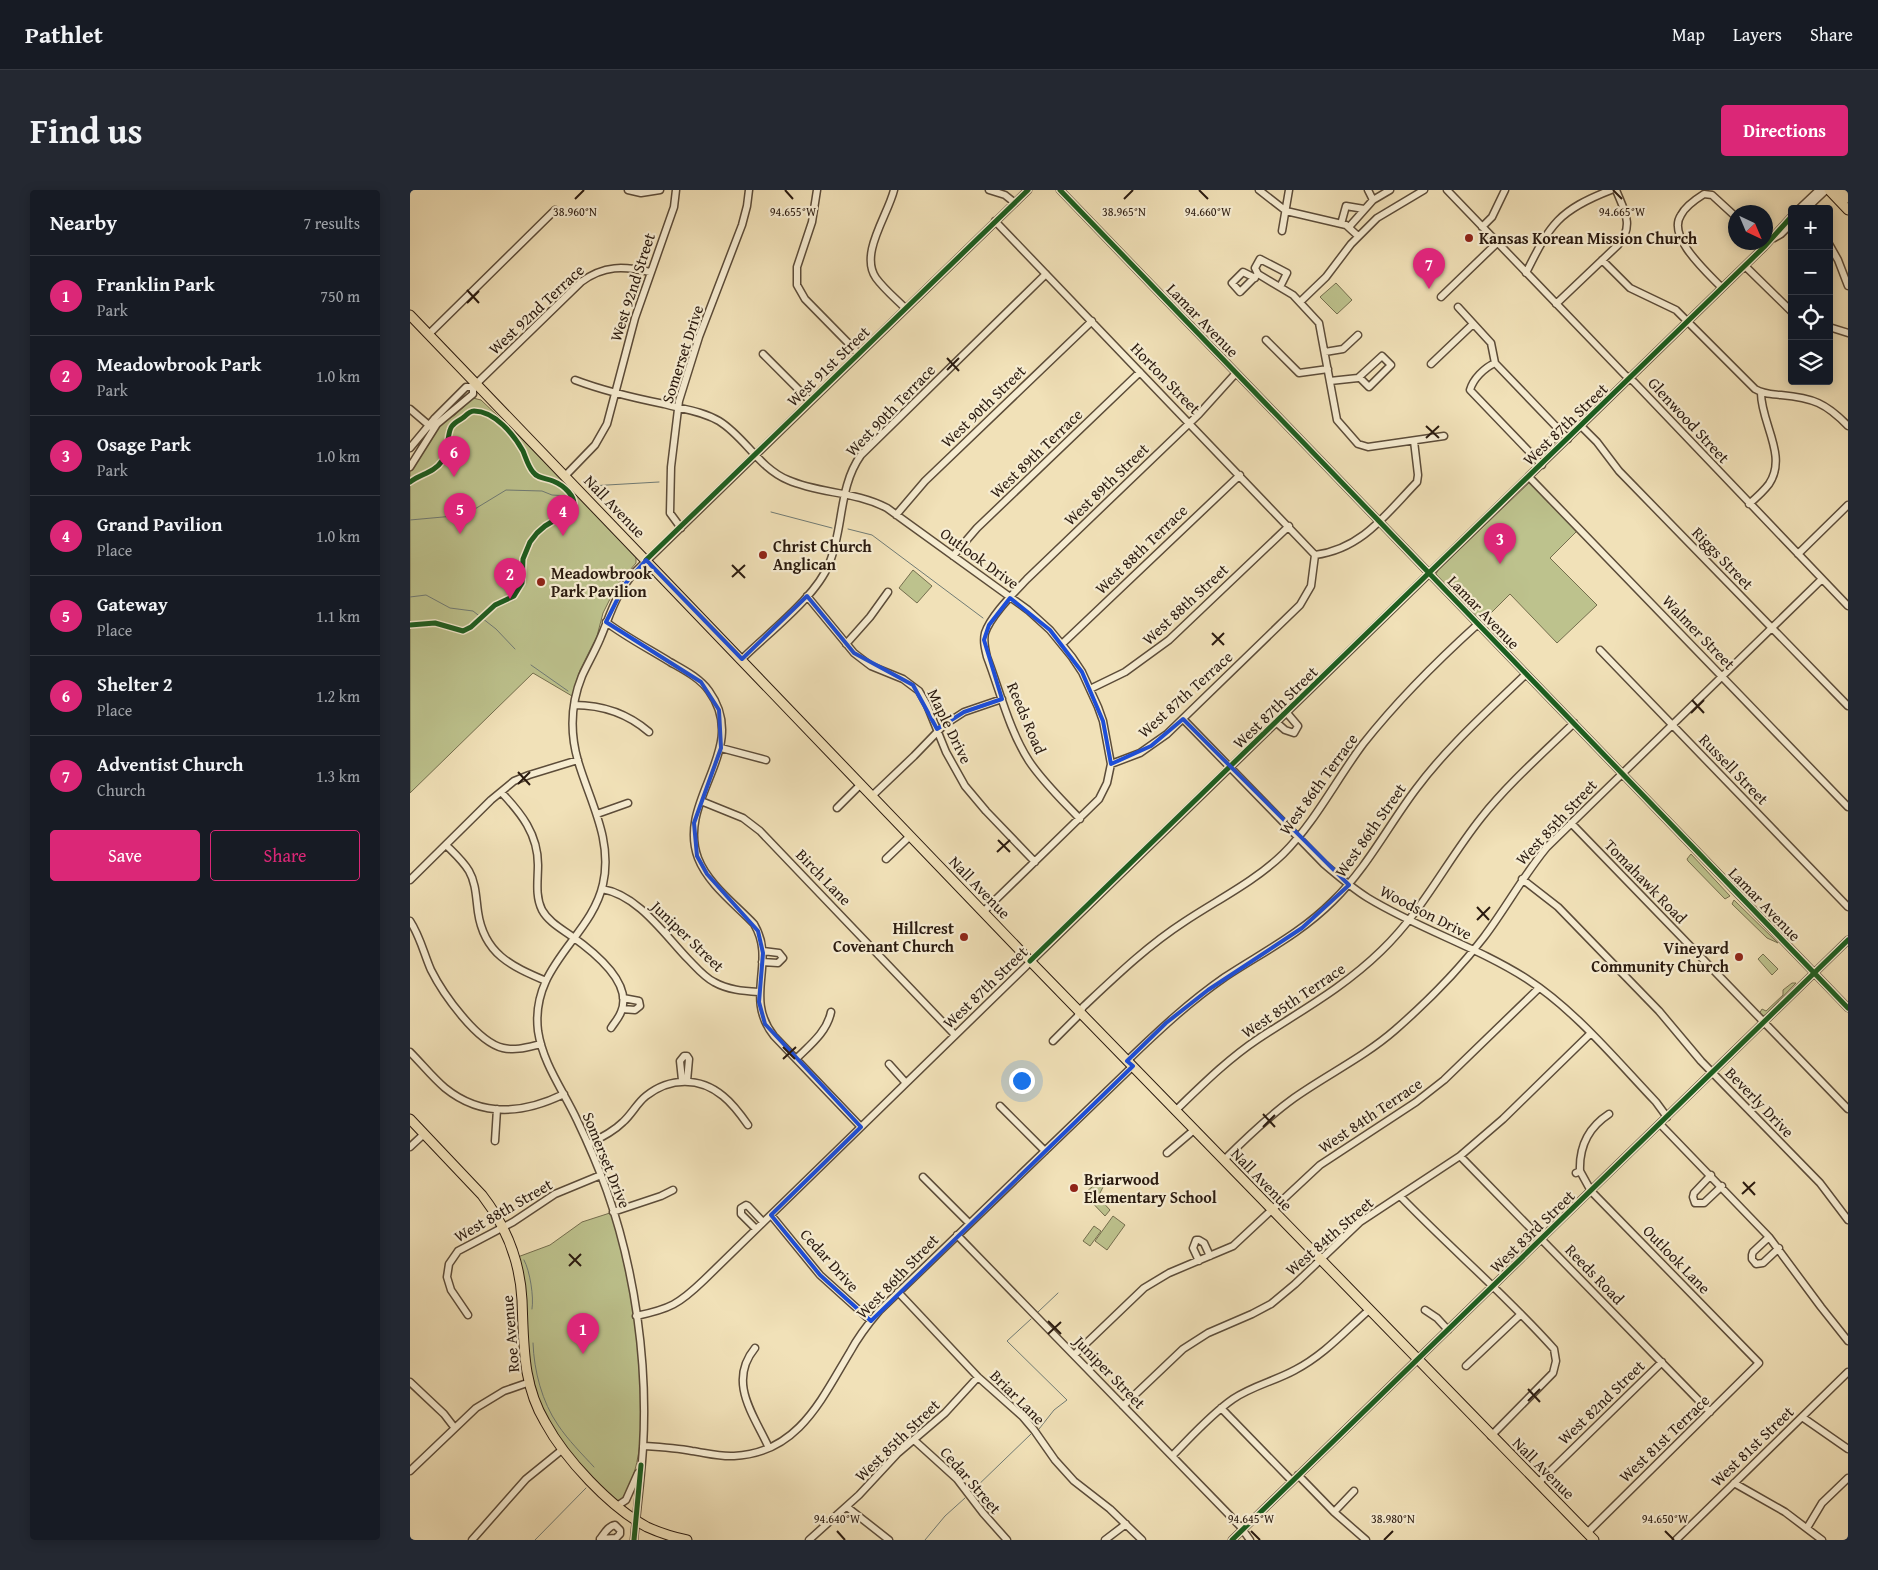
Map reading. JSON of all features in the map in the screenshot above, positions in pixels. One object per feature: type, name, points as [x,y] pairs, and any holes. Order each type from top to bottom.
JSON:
[{"type":"main road","points":[[1827,190],[1848,210]]},
{"type":"main road","points":[[1840,190],[1848,198]]},
{"type":"main road","name":"Nall Avenue","points":[[410,315],[475,385],[742,659],[1030,961],[1594,1540]]},
{"type":"main road","name":"Roe Avenue","points":[[410,1119],[482,1196],[503,1227],[515,1258],[520,1283],[526,1363],[530,1382],[544,1421],[564,1449],[599,1490],[617,1506],[654,1530],[687,1540]]},
{"type":"street","points":[[628,190],[641,193],[660,190]]},
{"type":"street","name":"West 92nd Street","points":[[565,476],[588,453],[602,434],[609,418],[634,318],[674,207],[676,190]]},
{"type":"street","name":"Somerset Drive","points":[[681,528],[670,513],[671,467],[678,408],[691,358],[742,225],[749,190]]},
{"type":"street","points":[[817,190],[812,222],[797,267],[797,286],[805,299],[859,354]]},
{"type":"street","points":[[894,190],[871,250],[870,265],[876,278],[905,308]]},
{"type":"street","points":[[989,190],[1005,196],[1015,203]]},
{"type":"street","name":"West 91st Street","points":[[646,560],[1028,190]]},
{"type":"street","name":"Lamar Avenue","points":[[1060,190],[1848,1008]]},
{"type":"street","points":[[1258,190],[1286,211],[1341,224],[1349,227],[1358,236]]},
{"type":"street","points":[[1282,231],[1289,190]]},
{"type":"street","points":[[1368,190],[1373,200]]},
{"type":"street","points":[[1349,227],[1373,200],[1390,190]]},
{"type":"street","points":[[1300,302],[1326,277],[1347,247],[1382,214],[1424,190]]},
{"type":"street","name":"Glenwood Street","points":[[1447,190],[1848,606]]},
{"type":"street","points":[[1499,190],[1502,197]]},
{"type":"street","points":[[1482,227],[1492,217],[1505,190]]},
{"type":"street","points":[[1526,273],[1546,234],[1561,217],[1581,202],[1611,190]]},
{"type":"street","points":[[1556,304],[1622,240],[1628,228],[1628,222],[1616,190]]},
{"type":"street","points":[[1803,205],[1819,190]]},
{"type":"street","points":[[1810,205],[1827,190]]},
{"type":"street","points":[[1722,288],[1687,251],[1679,230],[1679,220],[1680,215],[1704,194],[1712,195],[1728,210]]},
{"type":"street","points":[[1341,224],[1346,206],[1364,209]]},
{"type":"street","points":[[428,334],[555,210]]},
{"type":"street","name":"West 87th Street","points":[[1773,239],[1777,231],[1788,220]]},
{"type":"street","name":"Horton Street","points":[[996,221],[1240,474],[1315,555]]},
{"type":"street","name":"West 87th Street","points":[[1773,239],[1788,227]]},
{"type":"street","points":[[1441,297],[1497,243]]},
{"type":"street","name":"West 87th Street","points":[[636,1316],[665,1309],[679,1302],[764,1222],[1688,322],[1745,266],[1758,250]]},
{"type":"street","points":[[1832,250],[1848,286]]},
{"type":"street","points":[[1280,287],[1287,274],[1260,259],[1255,268],[1257,276],[1293,295],[1319,323],[1338,422],[1358,444],[1368,447],[1444,436]]},
{"type":"street","points":[[1602,260],[1630,288],[1670,306],[1761,393],[1803,398],[1818,402],[1834,412],[1848,426]]},
{"type":"street","points":[[1745,266],[1788,308]]},
{"type":"street","name":"West 92nd Terrace","points":[[431,427],[473,394],[475,385],[589,276],[615,267],[634,268],[650,272]]},
{"type":"street","name":"West 90th Terrace","points":[[742,659],[819,583],[830,562],[851,471],[861,455],[1046,274]]},
{"type":"street","points":[[1458,307],[1491,343],[1495,363],[1568,439]]},
{"type":"street","name":"West 90th Street","points":[[896,515],[925,481],[1092,321]]},
{"type":"street","points":[[1431,364],[1473,324]]},
{"type":"street","points":[[1833,328],[1847,331]]},
{"type":"street","points":[[1325,352],[1342,349],[1358,334]]},
{"type":"street","points":[[1266,340],[1299,373],[1328,369]]},
{"type":"street","points":[[763,354],[810,402]]},
{"type":"street","points":[[1330,382],[1359,377],[1382,356],[1391,365],[1369,386],[1359,377]]},
{"type":"street","points":[[1495,363],[1489,366],[1472,382],[1470,390],[1542,464]]},
{"type":"street","name":"West 89th Terrace","points":[[954,556],[977,528],[1140,372]]},
{"type":"street","name":"West 89th Street","points":[[996,615],[1041,566],[1190,423],[1236,373]]},
{"type":"street","points":[[575,380],[615,393]]},
{"type":"street","name":"Outlook Drive","points":[[615,393],[709,416],[728,428],[769,469],[788,480],[845,493],[878,504],[954,556],[1041,621],[1062,644],[1077,665],[1090,689],[1103,721],[1111,764]]},
{"type":"street","points":[[1750,504],[1768,485],[1776,465],[1774,445],[1762,409],[1761,393]]},
{"type":"street","points":[[410,409],[431,427]]},
{"type":"street","name":"Riggs Street","points":[[1581,426],[1601,447],[1619,471],[1848,706]]},
{"type":"street","points":[[410,448],[431,427]]},
{"type":"street","points":[[410,467],[431,427]]},
{"type":"street","points":[[1534,457],[1561,431]]},
{"type":"street","points":[[1315,555],[1351,544],[1369,532],[1417,482],[1418,475],[1414,441]]},
{"type":"street","name":"West 88th Terrace","points":[[1062,644],[1240,474]]},
{"type":"street","name":"Walmer Street","points":[[1529,477],[1848,807]]},
{"type":"street","points":[[1798,554],[1848,504]]},
{"type":"street","name":"West 88th Street","points":[[1090,689],[1125,672],[1158,649],[1289,526]]},
{"type":"street","name":"West 87th Terrace","points":[[1111,764],[1130,758],[1151,746],[1182,719],[1300,605],[1311,586],[1315,555]]},
{"type":"street","name":"Somerset Drive","points":[[634,1540],[643,1446],[642,1380],[636,1316],[626,1259],[601,1175],[564,1094],[547,1064],[538,1030],[539,1006],[546,981],[553,967],[593,908],[602,889],[606,873],[606,844],[578,760],[572,727],[574,705],[581,678],[599,642],[613,604],[625,584],[646,560]]},
{"type":"street","name":"West 85th Street","points":[[1224,1160],[1276,1111],[1364,1055],[1383,1040],[1447,980],[1473,951],[1522,879],[1547,847],[1822,579]]},
{"type":"street","points":[[846,644],[870,617],[888,592]]},
{"type":"street","name":"Maple Drive","points":[[807,596],[854,653],[872,666],[913,685],[922,695],[946,752],[965,786],[1035,862]]},
{"type":"street","name":"Reeds Road","points":[[996,615],[986,632],[984,647],[1017,738],[1030,763],[1046,783],[1080,818]]},
{"type":"street","points":[[606,622],[701,682],[709,690],[719,710],[722,731],[721,748],[696,816],[694,844],[698,856],[707,874],[754,924],[762,942],[760,1010],[765,1024],[774,1036],[861,1127]]},
{"type":"street","name":"West 86th Terrace","points":[[1053,1041],[1083,1007],[1120,972],[1156,942],[1184,922],[1250,881],[1282,855],[1312,820],[1348,765],[1381,722],[1478,624]]},
{"type":"street","name":"Russell Street","points":[[1600,650],[1848,907]]},
{"type":"street","name":"West 86th Street","points":[[643,1446],[672,1448],[717,1456],[732,1456],[752,1454],[786,1439],[809,1418],[821,1402],[850,1350],[871,1321],[898,1292],[1045,1151],[1190,1004],[1228,976],[1302,928],[1326,908],[1349,885],[1369,859],[1407,802],[1435,765],[1526,674]]},
{"type":"street","points":[[872,796],[944,725],[964,712],[1002,698]]},
{"type":"street","points":[[574,705],[614,711],[649,732]]},
{"type":"street","name":"West 87th Street","points":[[1277,723],[1290,733],[1294,733],[1297,730],[1296,722],[1287,713]]},
{"type":"street","name":"Woodson Drive","points":[[1182,719],[1324,864],[1349,885],[1383,907],[1511,970],[1539,988],[1562,1006],[1590,1034],[1656,1102],[1667,1117]]},
{"type":"street","name":"West 85th Terrace","points":[[1175,1111],[1236,1055],[1257,1039],[1324,998],[1358,973],[1386,947],[1410,920],[1481,818],[1512,784],[1574,724]]},
{"type":"street","points":[[721,748],[766,760]]},
{"type":"street","points":[[410,880],[501,792],[521,778],[578,760]]},
{"type":"street","points":[[983,912],[1099,799],[1105,789],[1111,764]]},
{"type":"street","points":[[837,808],[861,784]]},
{"type":"street","points":[[501,792],[522,816],[532,835],[537,856],[538,896],[542,909],[552,922],[594,952],[612,973],[621,989],[623,998],[622,1009],[611,1028]]},
{"type":"street","name":"Birch Lane","points":[[701,801],[743,818],[760,831],[955,1035]]},
{"type":"street","points":[[597,814],[628,803]]},
{"type":"street","name":"Tomahawk Road","points":[[1571,823],[1848,1109]]},
{"type":"street","points":[[886,859],[910,836]]},
{"type":"street","points":[[446,845],[470,872],[481,927],[491,947],[515,968],[546,981]]},
{"type":"street","name":"Beverly Drive","points":[[1522,879],[1558,907],[1659,1011],[1712,1072],[1807,1169],[1848,1220]]},
{"type":"street","name":"Juniper Street","points":[[602,889],[619,894],[635,904],[713,982],[735,990],[760,992]]},
{"type":"street","points":[[410,921],[439,984],[450,1001],[482,1036],[490,1043],[507,1049],[520,1049],[541,1044]]},
{"type":"street","name":"West 83rd Street","points":[[1232,1540],[1848,940]]},
{"type":"street","points":[[762,962],[778,963],[783,958],[779,953],[763,951]]},
{"type":"street","name":"West 84th Terrace","points":[[1074,1355],[1144,1288],[1169,1273],[1239,1242],[1320,1165],[1397,1117],[1427,1094],[1539,988]]},
{"type":"street","points":[[622,1009],[635,1010],[640,1006],[639,1001],[635,999],[623,998]]},
{"type":"street","points":[[796,1059],[828,1025],[831,1012]]},
{"type":"street","name":"West 84th Street","points":[[1123,1406],[1182,1349],[1208,1333],[1271,1304],[1360,1222],[1460,1156],[1503,1119],[1590,1034]]},
{"type":"street","points":[[410,1052],[437,1081],[457,1096],[478,1106],[515,1110],[545,1103],[564,1094]]},
{"type":"street","points":[[889,1064],[906,1083]]},
{"type":"street","points":[[588,1144],[617,1128],[646,1096],[654,1090],[684,1081],[706,1086],[718,1092],[748,1125]]},
{"type":"street","points":[[1000,1106],[1045,1151]]},
{"type":"street","points":[[495,1141],[498,1109]]},
{"type":"street","name":"Outlook Lane","points":[[1609,1114],[1596,1123],[1586,1137],[1578,1172],[1591,1191],[1759,1363]]},
{"type":"street","points":[[1660,1124],[1722,1186],[1769,1237],[1848,1340]]},
{"type":"street","points":[[1168,1153],[1194,1130]]},
{"type":"street","points":[[410,1147],[424,1134]]},
{"type":"street","name":"Reeds Road","points":[[1460,1156],[1710,1412]]},
{"type":"street","name":"West 88th Street","points":[[468,1315],[449,1284],[447,1277],[449,1264],[453,1256],[464,1247],[526,1214],[556,1194],[601,1175]]},
{"type":"street","points":[[1711,1176],[1694,1193],[1693,1197],[1696,1202],[1704,1203],[1722,1186]]},
{"type":"street","points":[[923,1178],[969,1223]]},
{"type":"street","points":[[613,1212],[661,1196],[673,1190]]},
{"type":"street","points":[[1400,1196],[1431,1228],[1466,1258],[1554,1348],[1556,1361],[1553,1373],[1491,1436]]},
{"type":"street","points":[[756,1229],[741,1214],[741,1208],[748,1206],[764,1222]]},
{"type":"street","name":"Cedar Drive","points":[[770,1215],[820,1274],[871,1321]]},
{"type":"street","name":"Juniper Street","points":[[957,1234],[1172,1456],[1250,1540]]},
{"type":"street","points":[[1769,1237],[1752,1255],[1754,1262],[1756,1264],[1763,1263],[1778,1248]]},
{"type":"street","points":[[1198,1261],[1193,1248],[1196,1240],[1204,1242],[1210,1256]]},
{"type":"street","name":"Briar Lane","points":[[898,1292],[978,1377],[1027,1423],[1055,1460],[1074,1481],[1126,1524],[1142,1540]]},
{"type":"street","points":[[1172,1456],[1221,1408],[1246,1392],[1284,1376],[1310,1361],[1333,1344],[1369,1310]]},
{"type":"street","points":[[1425,1310],[1437,1318],[1448,1330]]},
{"type":"street","points":[[1466,1366],[1521,1314]]},
{"type":"street","points":[[755,1348],[749,1356],[744,1369],[743,1386],[747,1404],[769,1448]]},
{"type":"street","name":"West 82nd Street","points":[[1538,1483],[1662,1362]]},
{"type":"street","name":"West 81st Terrace","points":[[1587,1533],[1759,1363]]},
{"type":"street","name":"West 81st Street","points":[[1676,1540],[1848,1372]]},
{"type":"street","name":"West 85th Street","points":[[809,1540],[847,1507],[898,1453],[945,1413],[978,1377]]},
{"type":"street","points":[[410,1382],[440,1410],[454,1427]]},
{"type":"street","points":[[410,1471],[476,1408],[491,1398],[530,1382]]},
{"type":"street","points":[[1221,1408],[1292,1481]]},
{"type":"street","points":[[1802,1418],[1848,1449]]},
{"type":"street","name":"Cedar Street","points":[[914,1440],[957,1479],[1007,1540]]},
{"type":"street","points":[[472,1540],[526,1479],[564,1449]]},
{"type":"street","points":[[617,1506],[626,1500],[641,1465]]},
{"type":"street","points":[[1298,1475],[1334,1512],[1366,1540]]},
{"type":"street","points":[[1807,1528],[1822,1503],[1848,1478]]},
{"type":"street","points":[[1734,1483],[1785,1512],[1822,1540]]},
{"type":"street","points":[[1334,1512],[1354,1491]]},
{"type":"street","points":[[847,1507],[889,1540]]},
{"type":"street","points":[[1105,1540],[1126,1524]]},
{"type":"highlighted area","points":[[646,560],[742,659],[807,596],[854,653],[913,685],[937,729],[964,712],[1002,699],[984,640],[989,625],[1010,598],[1050,630],[1082,672],[1103,721],[1111,764],[1151,746],[1183,719],[1349,885],[1302,928],[1208,990],[1166,1023],[1127,1061],[1133,1066],[871,1321],[820,1275],[771,1215],[861,1127],[765,1024],[759,1002],[763,953],[758,931],[707,874],[697,856],[694,823],[721,748],[719,710],[701,682],[606,622],[625,584]]},
{"type":"green space","points":[[1336,283],[1352,300],[1337,314],[1320,297]]},
{"type":"green space","points":[[473,398],[481,400],[535,451],[636,557],[636,563],[617,585],[603,613],[597,636],[580,670],[572,696],[533,673],[410,793],[410,473],[411,468],[419,459],[438,426],[455,415]]},
{"type":"green space","points":[[1529,483],[1532,483],[1578,530],[1550,558],[1597,605],[1557,643],[1510,594],[1481,623],[1436,574]]},
{"type":"green space","points":[[913,570],[932,586],[917,603],[899,588]]},
{"type":"green space","points":[[1691,854],[1730,896],[1725,899],[1688,861],[1687,859]]},
{"type":"green space","points":[[1734,900],[1778,943],[1767,938],[1732,904]]},
{"type":"green space","points":[[1763,954],[1778,969],[1772,975],[1758,959]]},
{"type":"green space","points":[[1792,983],[1796,983],[1765,1015],[1759,1014],[1762,1009],[1766,1011],[1783,995],[1783,990]]},
{"type":"green space","points":[[1103,1177],[1108,1182],[1098,1197],[1110,1210],[1105,1216],[1084,1194]]},
{"type":"green space","points":[[613,1212],[621,1239],[635,1317],[642,1405],[640,1445],[632,1478],[619,1502],[599,1490],[552,1434],[530,1382],[515,1258],[550,1245],[582,1222]]},
{"type":"green space","points":[[1113,1216],[1125,1225],[1107,1250],[1095,1241]]},
{"type":"green space","points":[[1094,1226],[1101,1231],[1090,1246],[1083,1241]]},
{"type":"waterway","points":[[590,486],[659,482]]},
{"type":"waterway","points":[[410,520],[465,515],[506,490],[542,491],[552,495],[569,496]]},
{"type":"waterway","points":[[771,512],[832,528]]},
{"type":"waterway","points":[[848,529],[872,535],[983,618]]},
{"type":"waterway","points":[[410,597],[426,595],[450,608],[473,611],[496,629],[515,649]]},
{"type":"waterway","points":[[531,665],[568,691]]},
{"type":"waterway","points":[[524,1260],[531,1284],[532,1309]]},
{"type":"waterway","points":[[1038,1312],[1058,1293]]},
{"type":"waterway","points":[[1031,1319],[1007,1341],[1067,1400],[1054,1410],[1039,1429]]},
{"type":"waterway","points":[[533,1343],[537,1375],[547,1406],[562,1431],[594,1467]]},
{"type":"waterway","points":[[972,1491],[1031,1434]]},
{"type":"waterway","points":[[535,1540],[586,1488]]},
{"type":"waterway","points":[[925,1540],[945,1516],[965,1498]]},
{"type":"cycle path","points":[[646,560],[1028,190]]},
{"type":"cycle path","points":[[1060,190],[1848,1008]]},
{"type":"cycle path","points":[[1030,961],[1764,247],[1788,220]]},
{"type":"cycle path","points":[[410,482],[439,465],[446,452],[449,432],[453,425],[471,412],[482,412],[496,419],[515,438],[535,474],[565,488],[572,496],[574,505],[573,509],[545,526],[530,542],[523,559],[522,583],[514,596],[495,605],[471,627],[463,631],[435,623],[410,625]]},
{"type":"cycle path","points":[[1232,1540],[1848,940]]},
{"type":"cycle path","points":[[634,1540],[641,1465]]},
{"type":"place","name":"Kansas Korean Mission Church","points":[[1469,238]]},
{"type":"place","name":"Adventist Church","points":[[1429,289]]},
{"type":"place","name":"Shelter 2","points":[[454,477]]},
{"type":"place","name":"Gateway","points":[[460,534]]},
{"type":"place","name":"Grand Pavilion","points":[[563,536]]},
{"type":"place","name":"Christ Church Anglican","points":[[763,555]]},
{"type":"place","name":"Osage Park","points":[[1500,564]]},
{"type":"place","name":"Meadowbrook Park Pavilion","points":[[541,582]]},
{"type":"place","name":"Meadowbrook Park","points":[[510,599]]},
{"type":"place","name":"Hillcrest Covenant Church","points":[[964,937]]},
{"type":"place","name":"Vineyard Community Church","points":[[1739,957]]},
{"type":"place","name":"Briarwood Elementary School","points":[[1074,1188]]},
{"type":"place","name":"Franklin Park","points":[[583,1354]]}]
